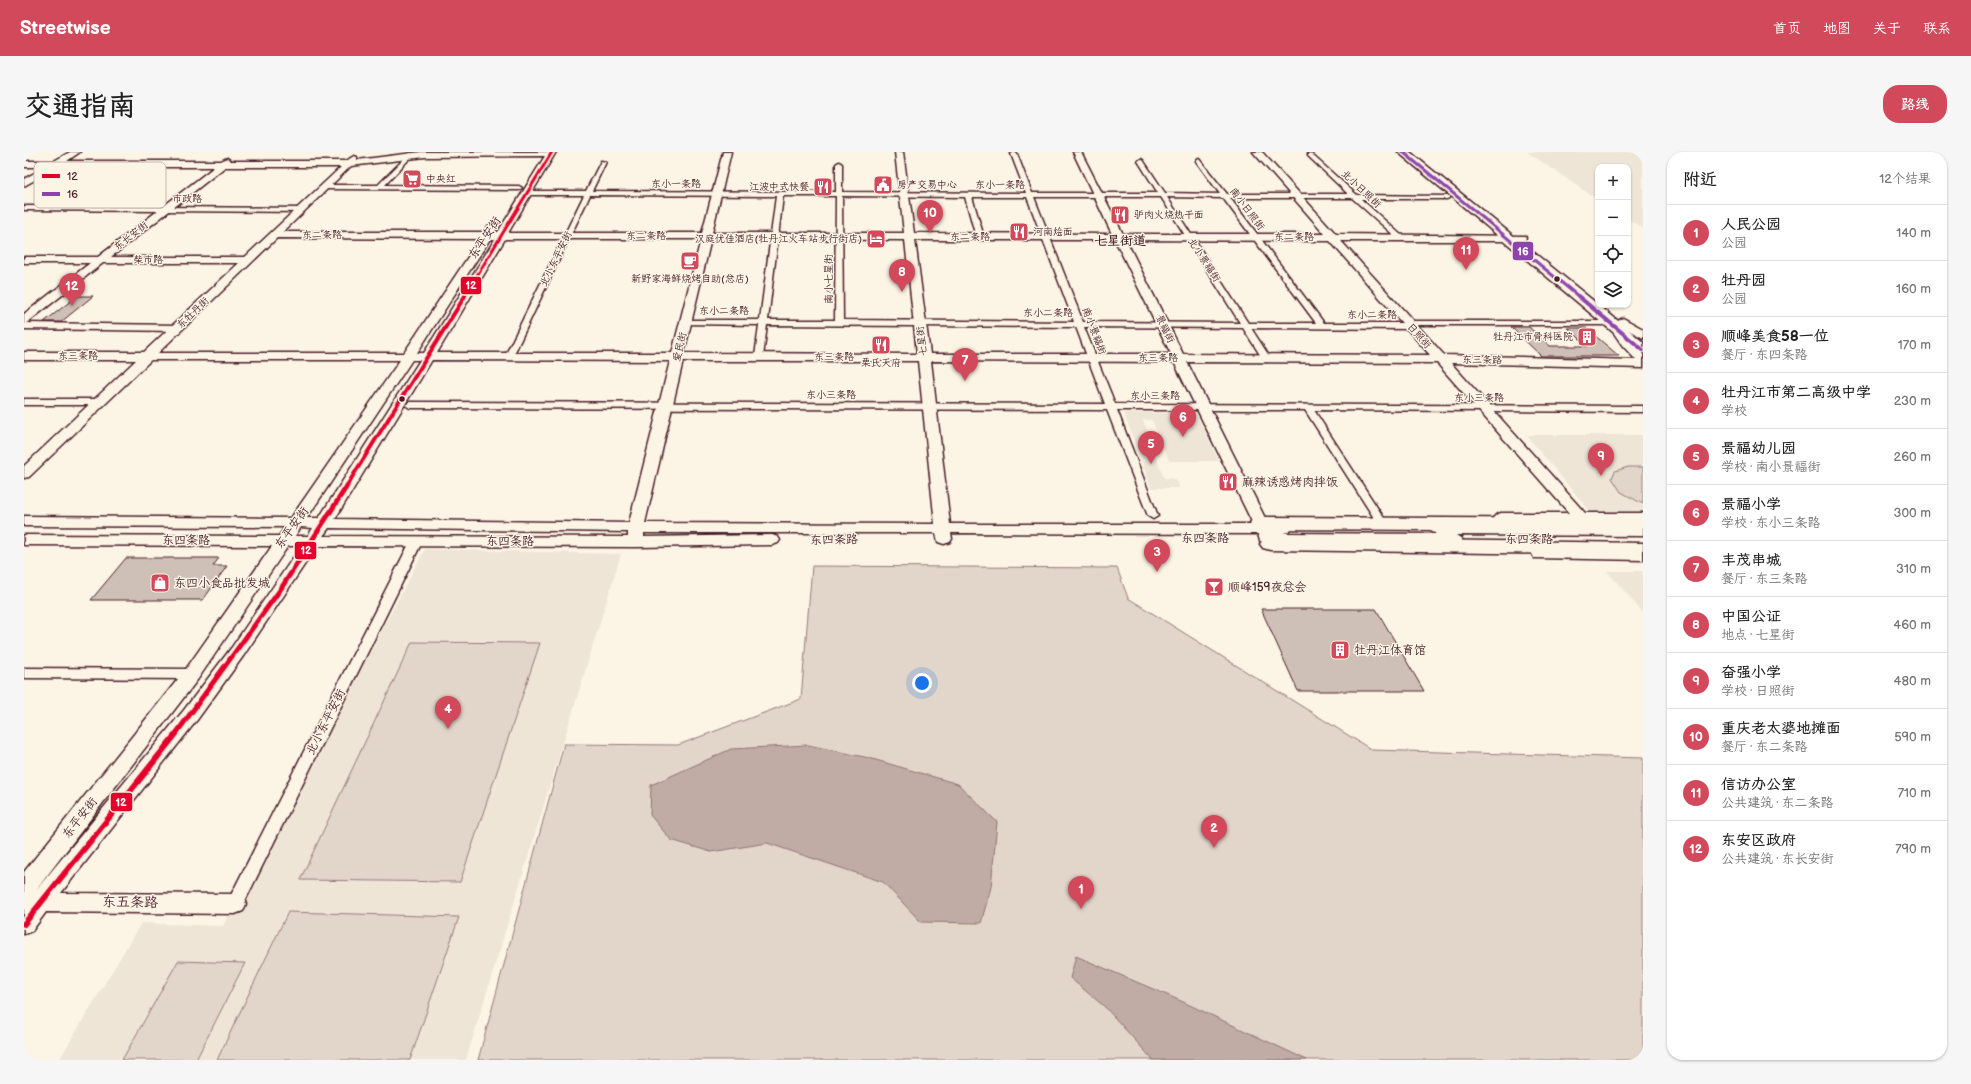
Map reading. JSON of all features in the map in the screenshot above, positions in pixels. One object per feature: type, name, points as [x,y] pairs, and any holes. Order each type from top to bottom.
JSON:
[{"type":"highway","points":[[1403,152],[1507,238],[1618,323],[1643,339]]},
{"type":"highway","points":[[1416,152],[1595,299]]},
{"type":"highway","points":[[1605,308],[1643,350]]},
{"type":"highway","points":[[1351,534],[1643,525]]},
{"type":"highway","points":[[1265,533],[1351,534],[1643,549]]},
{"type":"street","points":[[46,162],[63,152]]},
{"type":"street","points":[[59,162],[76,152]]},
{"type":"street","name":"东长安街","points":[[24,320],[238,152]]},
{"type":"street","name":"东牡丹街","points":[[24,474],[361,152]]},
{"type":"street","name":"爱民街","points":[[636,535],[705,236],[727,152]]},
{"type":"street","name":"七星街","points":[[898,152],[910,236],[944,534]]},
{"type":"street","name":"景福街","points":[[1077,152],[1265,533]]},
{"type":"street","name":"日照街","points":[[1257,152],[1582,519]]},
{"type":"street","points":[[166,164],[350,164],[410,155],[546,153]]},
{"type":"street","name":"东平安街","points":[[29,898],[195,708],[237,652],[314,540],[429,356],[501,236],[523,190],[546,153]]},
{"type":"street","name":"南小景福街","points":[[1014,154],[1153,516]]},
{"type":"street","points":[[380,187],[410,155]]},
{"type":"street","name":"北小日照街","points":[[1310,155],[1398,238]]},
{"type":"street","name":"北小景福街","points":[[1140,161],[1266,359]]},
{"type":"street","name":"北小东平安街","points":[[509,356],[603,162]]},
{"type":"street","name":"南小日照街","points":[[1199,162],[1322,326]]},
{"type":"street","name":"南小七星街","points":[[839,164],[839,323]]},
{"type":"street","points":[[24,175],[34,169]]},
{"type":"street","points":[[24,183],[34,177]]},
{"type":"street","name":"东小一条路","points":[[325,187],[523,190],[588,193],[1447,197]]},
{"type":"street","name":"东平安街","points":[[511,200],[523,190]]},
{"type":"street","points":[[759,357],[780,194]]},
{"type":"street","points":[[968,195],[980,237]]},
{"type":"street","name":"市政路","points":[[24,208],[301,210]]},
{"type":"street","name":"东平安街","points":[[24,924],[29,898],[192,674],[283,540],[296,524],[499,218]]},
{"type":"street","name":"东二条路","points":[[275,235],[1521,238]]},
{"type":"street","name":"柴市路","points":[[24,260],[248,260]]},
{"type":"street","name":"东小二条路","points":[[686,322],[1322,326],[1618,323]]},
{"type":"street","points":[[1618,323],[1643,334]]},
{"type":"street","points":[[1618,323],[1626,342],[1643,360]]},
{"type":"street","points":[[24,326],[178,328]]},
{"type":"street","name":"东三条路","points":[[24,356],[1179,358],[1440,360],[1643,364]]},
{"type":"street","points":[[24,402],[100,402]]},
{"type":"street","name":"东小三条路","points":[[410,406],[667,405],[1643,409]]},
{"type":"street","points":[[1308,408],[1379,518]]},
{"type":"street","points":[[1265,533],[1379,518],[1643,518]]},
{"type":"street","points":[[24,521],[325,523],[636,535]]},
{"type":"street","points":[[1351,534],[1643,531]]},
{"type":"street","points":[[1265,533],[1643,555]]},
{"type":"street","name":"东四条路","points":[[24,540],[417,540],[636,535],[1265,533]]},
{"type":"street","name":"东四条路","points":[[1351,534],[1643,540]]},
{"type":"street","name":"北小东平安街","points":[[235,904],[417,540]]},
{"type":"street","points":[[24,672],[192,674]]},
{"type":"street","name":"东五条路","points":[[29,898],[235,904]]},
{"type":"shaded area","points":[[1527,152],[1643,152],[1643,228],[1631,221],[1631,164],[1595,164],[1595,198]]},
{"type":"shaded area","points":[[1124,413],[1196,413],[1219,461],[1169,461],[1152,420],[1143,420],[1152,443],[1158,443],[1161,450],[1154,451],[1164,478],[1175,479],[1179,488],[1151,488]]},
{"type":"shaded area","points":[[1526,435],[1643,435],[1643,516],[1595,517]]},
{"type":"shaded area","points":[[1628,467],[1643,467],[1643,504],[1621,492],[1612,478],[1615,471]]},
{"type":"shaded area","points":[[425,549],[621,554],[466,1060],[59,1060],[141,923],[223,926]]},
{"type":"shaded area","points":[[812,566],[1117,568],[1128,598],[1372,750],[1643,758],[1643,1060],[478,1060],[564,744],[678,745],[801,699]]},
{"type":"shaded area","points":[[1607,571],[1643,571],[1643,613]]},
{"type":"shaded area","points":[[412,642],[540,643],[460,882],[300,880]]},
{"type":"shaded area","points":[[808,745],[869,758],[958,784],[997,822],[991,887],[981,923],[921,922],[883,882],[767,843],[711,852],[671,840],[650,815],[651,785],[731,749]]},
{"type":"shaded area","points":[[288,912],[459,917],[410,1060],[217,1060]]},
{"type":"shaded area","points":[[1076,956],[1181,1001],[1307,1060],[1153,1060],[1105,1007],[1070,978]]},
{"type":"shaded area","points":[[178,961],[245,963],[196,1060],[122,1060]]},
{"type":"building","points":[[77,296],[93,296],[61,322],[44,322]]},
{"type":"building","name":"牡丹江市骨科医院","points":[[1511,327],[1529,327],[1550,346],[1588,346],[1568,328],[1586,328],[1619,356],[1541,356]]},
{"type":"building","name":"东四小食品批发城","points":[[126,558],[219,558],[213,566],[227,566],[203,600],[91,600]]},
{"type":"building","name":"牡丹江体育馆","points":[[1261,609],[1376,609],[1424,691],[1298,691]]},
{"type":"transit line","name":"12","points":[[24,924],[191,715],[280,590],[399,404],[552,152]]},
{"type":"transit line","name":"16","points":[[1403,152],[1643,350]]},
{"type":"place","name":"中央红","points":[[412,179]]},
{"type":"place","name":"房产交易中心","points":[[883,185]]},
{"type":"place","name":"江波中式快餐","points":[[823,187]]},
{"type":"place","name":"驴肉火烧热干面","points":[[1120,215]]},
{"type":"place","name":"河南烩面","points":[[1019,232]]},
{"type":"place","name":"重庆老太婆地摊面","points":[[930,233]]},
{"type":"place","name":"汉庭优佳酒店(牡丹江火车站步行街店)","points":[[876,239]]},
{"type":"place","name":"新野家海鲜烧烤自助(总店)","points":[[690,261]]},
{"type":"place","name":"信访办公室","points":[[1466,270]]},
{"type":"place","name":"中国公证","points":[[902,292]]},
{"type":"place","name":"东安区政府","points":[[72,306]]},
{"type":"place","name":"牡丹江市骨科医院","points":[[1587,337]]},
{"type":"place","name":"栗氏天府","points":[[881,345]]},
{"type":"place","name":"丰茂串城","points":[[965,381]]},
{"type":"place","name":"景福小学","points":[[1183,437]]},
{"type":"place","name":"景福幼儿园","points":[[1151,464]]},
{"type":"place","name":"奋强小学","points":[[1601,476]]},
{"type":"place","name":"麻辣诱惑烤肉拌饭","points":[[1228,482]]},
{"type":"place","name":"顺峰美食58一位","points":[[1157,572]]},
{"type":"place","name":"东四小食品批发城","points":[[160,583]]},
{"type":"place","name":"顺峰159夜总会","points":[[1214,587]]},
{"type":"place","name":"牡丹江体育馆","points":[[1340,650]]},
{"type":"place","name":"牡丹江市第二高级中学","points":[[448,729]]},
{"type":"place","name":"牡丹园","points":[[1214,848]]},
{"type":"place","name":"人民公园","points":[[1081,909]]},
{"type":"district","name":"七星街道","points":[[1120,241]]}]
